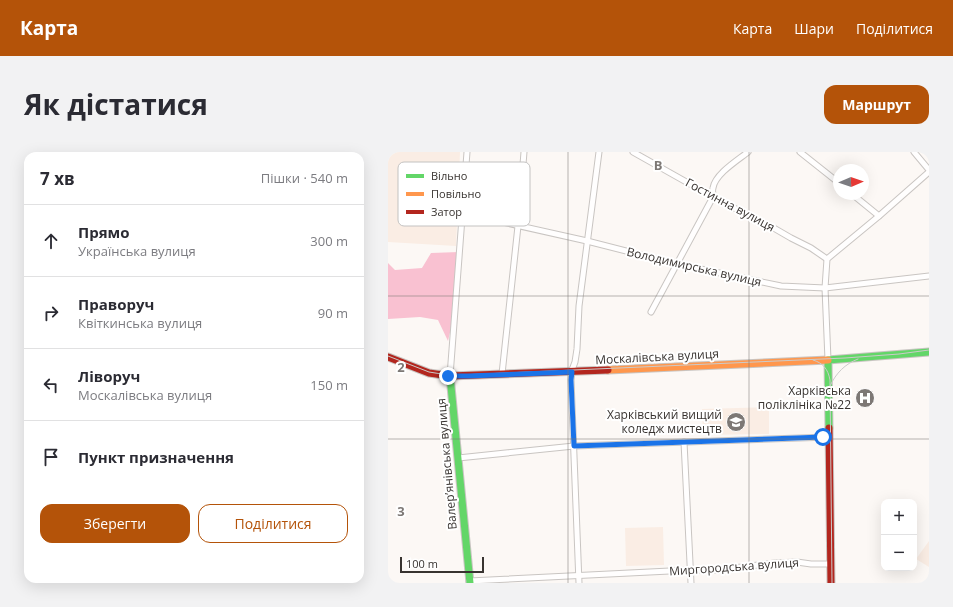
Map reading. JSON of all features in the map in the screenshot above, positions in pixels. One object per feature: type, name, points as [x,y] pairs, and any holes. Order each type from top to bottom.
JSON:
[{"type":"street","name":"Валер’янівська вулиця","points":[[465,162],[466,152]]},
{"type":"street","points":[[523,162],[524,152]]},
{"type":"street","points":[[579,583],[571,380],[577,349],[578,306],[599,152]]},
{"type":"street","name":"Гостинна вулиця","points":[[633,152],[713,197],[812,248],[827,259]]},
{"type":"street","points":[[651,312],[713,197],[712,189],[714,183],[721,174],[748,152]]},
{"type":"street","points":[[800,152],[833,179]]},
{"type":"street","points":[[831,583],[828,360],[825,288],[827,259],[879,216],[929,171],[914,152]]},
{"type":"street","points":[[859,200],[879,216]]},
{"type":"street","name":"Валер’янівська вулиця","points":[[461,226],[450,376],[469,582]]},
{"type":"street","points":[[502,374],[518,226]]},
{"type":"street","name":"Володимирська вулиця","points":[[518,226],[587,241],[677,264],[781,286],[825,288],[929,276]]},
{"type":"street","name":"Москалівська вулиця","points":[[388,357],[429,373],[450,376],[828,360],[929,352]]},
{"type":"street","points":[[458,458],[574,446],[829,437]]},
{"type":"street","points":[[684,442],[690,583]]},
{"type":"street","name":"Миргородська вулиця","points":[[469,582],[690,570],[717,570],[775,563],[797,562],[831,564]]},
{"type":"shaded area","points":[[388,152],[460,152],[460,162],[398,162],[398,226],[457,226],[456,246],[388,242]]},
{"type":"shaded area","points":[[459,252],[454,315],[448,341],[438,320],[420,317],[388,319],[388,263],[395,270],[422,268],[431,253]]},
{"type":"shaded area","name":"Харківський вищий коледж мистецтв","points":[[769,407],[769,434],[703,435],[702,409]]},
{"type":"shaded area","points":[[663,527],[664,565],[626,566],[625,528]]},
{"type":"shaded area","points":[[929,541],[929,567],[917,560]]},
{"type":"tram line","points":[[388,356],[429,372],[460,375],[845,358],[929,350]]},
{"type":"tram line","points":[[830,386],[841,370],[858,359]]},
{"type":"tram line","points":[[813,360],[820,363],[824,367],[830,380],[832,583]]},
{"type":"traffic: fast","points":[[829,428],[828,360],[929,352]]},
{"type":"traffic: fast","points":[[450,376],[470,583]]},
{"type":"traffic: slow","points":[[608,370],[828,360]]},
{"type":"traffic: jam","points":[[388,357],[429,373],[450,376],[608,370]]},
{"type":"traffic: jam","points":[[829,428],[831,583]]},
{"type":"place","name":"Харківська поліклініка №22","points":[[865,398]]},
{"type":"place","name":"Харківський вищий коледж мистецтв","points":[[736,422]]},
{"type":"route","points":[[448,376],[572,372],[571,380],[574,446],[823,437]]}]
